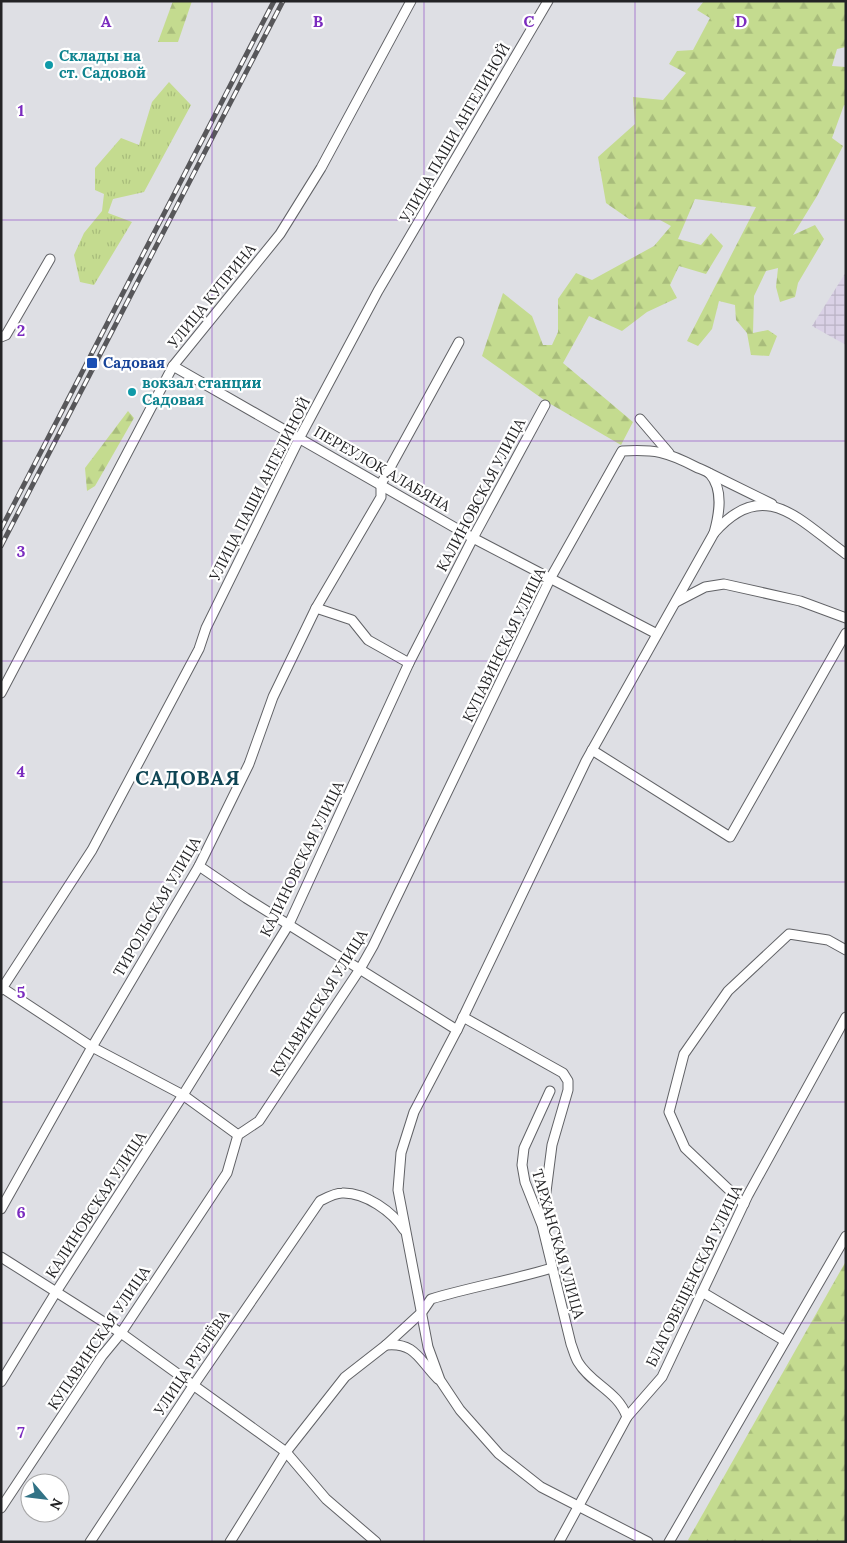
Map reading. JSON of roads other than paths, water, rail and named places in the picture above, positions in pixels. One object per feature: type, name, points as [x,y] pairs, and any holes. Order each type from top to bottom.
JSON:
[{"type":"street","name":"УЛИЦА КУПРИНА","points":[[1,693],[173,366],[280,234],[321,168],[411,1]]},
{"type":"street","name":"УЛИЦА ПАШИ АНГЕЛИНОЙ","points":[[2,989],[92,850],[199,649],[206,628],[300,437],[378,291],[548,1]]},
{"type":"street","points":[[1,337],[6,335],[50,259]]},
{"type":"street","name":"ТИРОЛЬСКАЯ УЛИЦА","points":[[1,1209],[92,1047],[199,866],[249,764],[272,697],[316,608],[382,497],[381,484],[460,342]]},
{"type":"street","name":"ПЕРЕУЛОК АЛАБЯНА","points":[[173,366],[300,437],[472,538],[657,634]]},
{"type":"street","name":"КАЛИНОВСКАЯ УЛИЦА","points":[[1,1382],[289,924],[409,663],[472,538],[545,405]]},
{"type":"street","points":[[640,419],[669,453],[796,516],[846,554]]},
{"type":"street","name":"КУПАВИНСКАЯ УЛИЦА","points":[[1,1508],[102,1356],[121,1333],[227,1173],[238,1135],[259,1121],[360,969],[420,850],[550,579],[622,451],[640,450],[669,453]]},
{"type":"street","points":[[709,473],[718,492],[719,514],[714,533]]},
{"type":"street","points":[[440,1380],[428,1347],[398,1190],[401,1153],[414,1112],[457,1030],[592,750],[714,533],[727,519],[741,511],[756,506],[774,506]]},
{"type":"street","points":[[676,602],[705,587],[724,584],[800,601],[846,618]]},
{"type":"street","points":[[316,608],[352,620],[368,640],[409,663]]},
{"type":"street","points":[[592,750],[730,837],[846,633]]},
{"type":"street","points":[[199,866],[457,1030]]},
{"type":"street","points":[[744,1204],[685,1148],[669,1112],[684,1054],[728,991],[789,934],[828,940],[846,950]]},
{"type":"street","points":[[2,989],[92,1047],[183,1095],[238,1135]]},
{"type":"street","points":[[463,1017],[563,1074],[568,1081],[568,1090],[552,1145],[542,1225]]},
{"type":"street","name":"БЛАГОВЕЩЕНСКАЯ УЛИЦА","points":[[559,1542],[627,1417],[662,1377],[744,1204],[846,1017]]},
{"type":"street","name":"ТАРХАНСКАЯ УЛИЦА","points":[[550,1092],[524,1148],[522,1165],[531,1200],[542,1225],[571,1344],[578,1362],[615,1396],[624,1407],[627,1417]]},
{"type":"street","name":"УЛИЦА РУБЛЁВА","points":[[90,1542],[193,1386],[320,1201],[341,1192],[360,1196],[380,1206],[397,1219],[408,1236]]},
{"type":"street","points":[[531,1200],[538,1200],[544,1197]]},
{"type":"street","points":[[669,1542],[846,1236]]},
{"type":"street","points":[[1,1257],[121,1333],[286,1452],[326,1499],[376,1542]]},
{"type":"street","points":[[230,1542],[286,1452],[345,1377],[386,1345],[422,1312],[431,1299],[470,1287],[506,1282],[552,1268]]},
{"type":"street","points":[[702,1292],[785,1341]]},
{"type":"street","points":[[386,1345],[398,1344],[409,1346],[440,1380],[460,1410],[499,1454],[541,1487],[648,1542]]},
{"type":"railway","points":[[1,529],[274,1]]},
{"type":"railway","points":[[1,546],[283,1]]},
{"type":"place","name":"Склады на ст. Садовой","points":[[49,65]]},
{"type":"place","name":"Садовая","points":[[92,363]]},
{"type":"place","name":"вокзал станции Садовая","points":[[132,392]]},
{"type":"district","name":"САДОВАЯ","points":[[188,778]]}]
